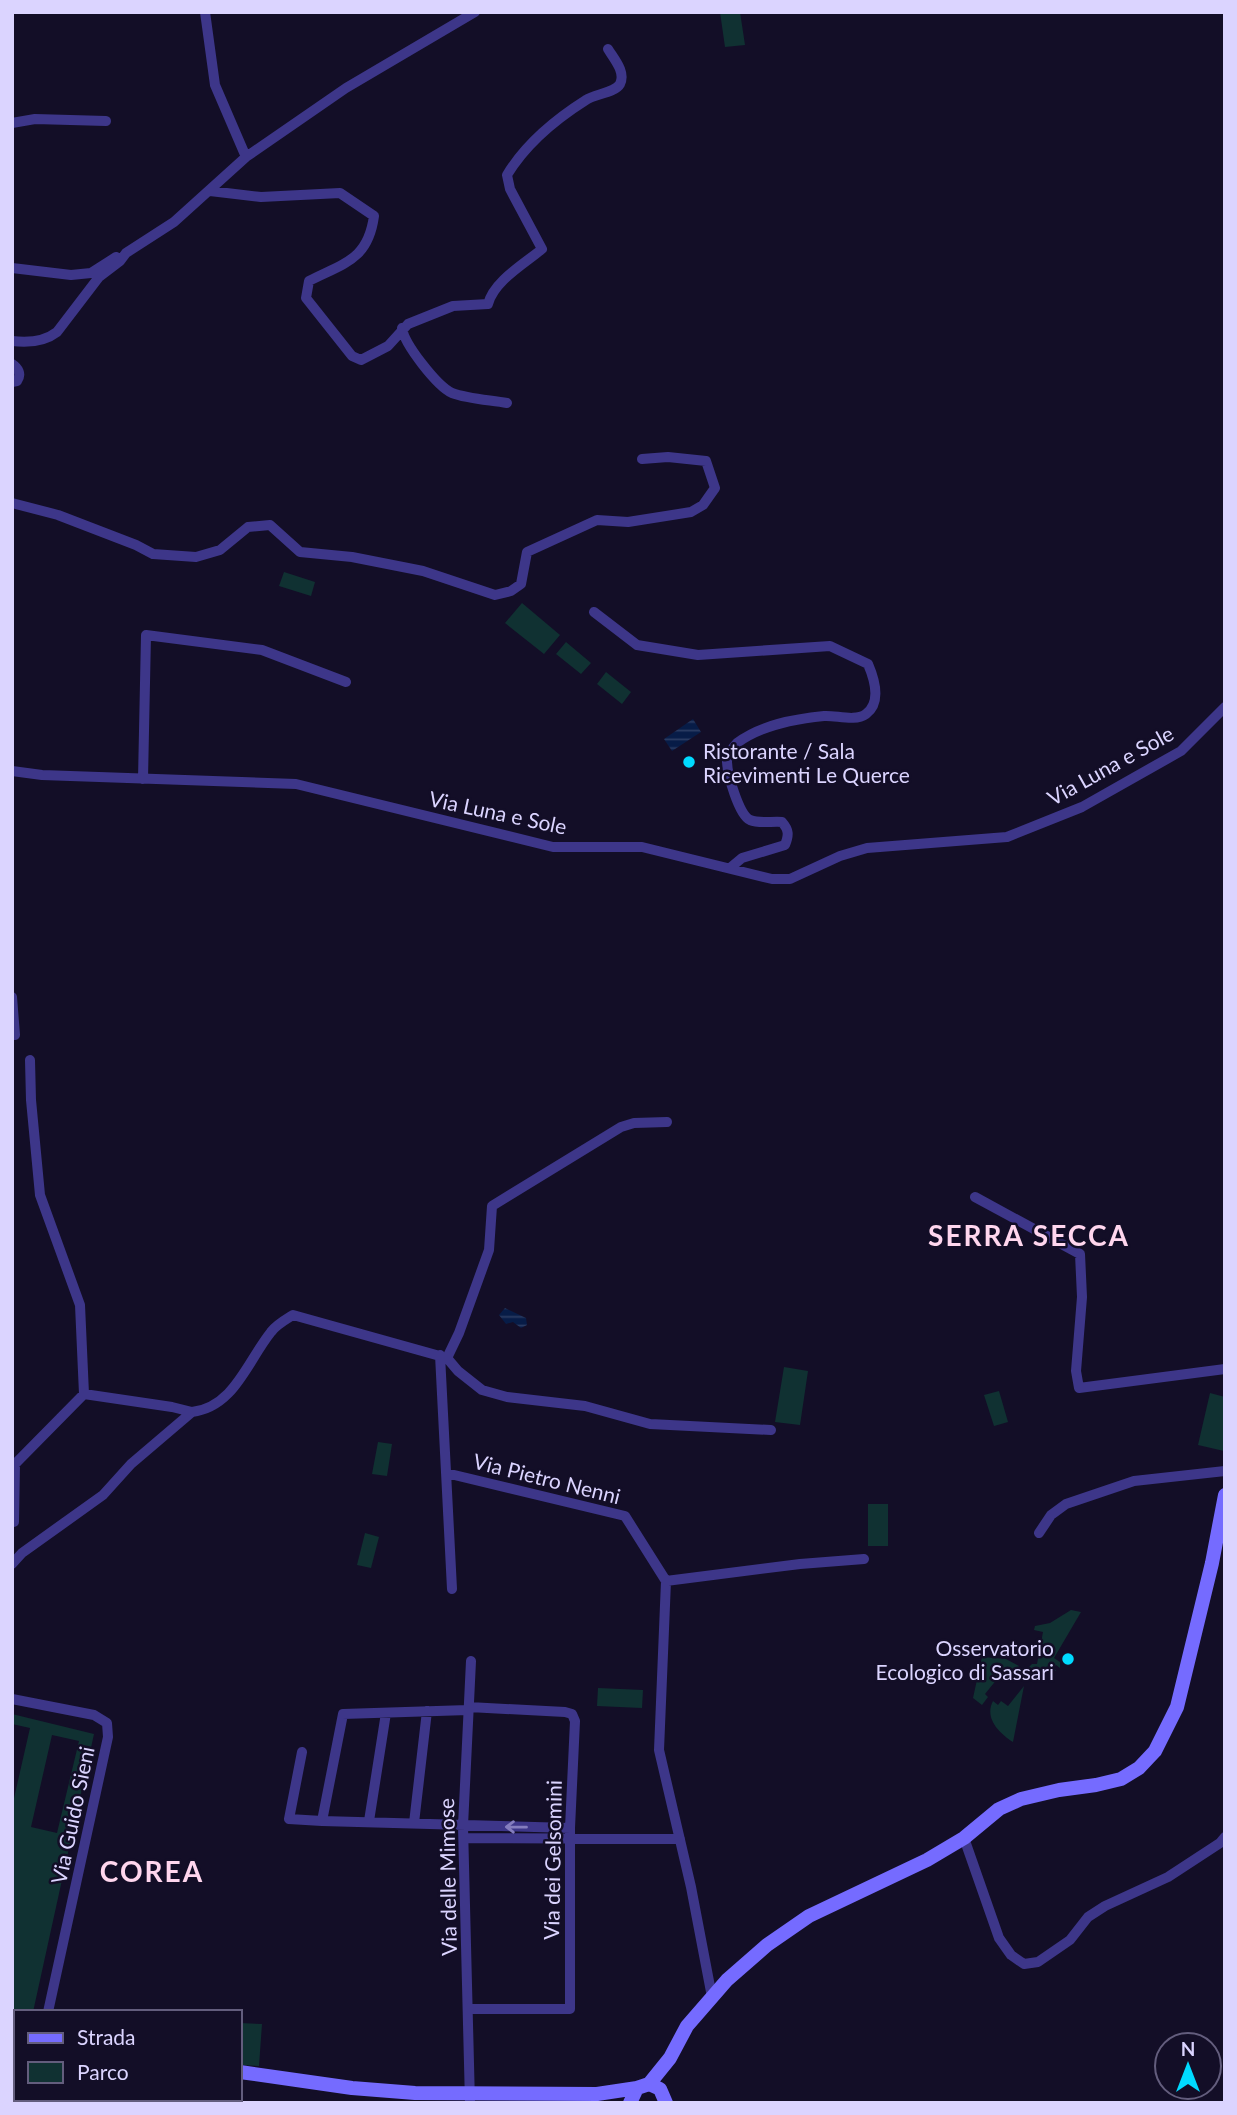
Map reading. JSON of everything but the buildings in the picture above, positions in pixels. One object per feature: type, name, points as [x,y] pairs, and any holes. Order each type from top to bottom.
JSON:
[{"type":"main road","points":[[597,2094],[629,2103],[653,2091],[687,2026],[712,1997],[767,1945],[808,1916],[927,1860],[964,1838],[999,1809],[1021,1799],[1121,1779],[1139,1768],[1155,1751],[1177,1707],[1212,1563],[1225,1495]]},
{"type":"main road","points":[[242,2072],[352,2088],[470,2098],[653,2091]]},
{"type":"street","points":[[205,12],[215,85],[246,157]]},
{"type":"street","points":[[12,268],[71,275],[91,273],[174,222],[246,157],[346,88],[475,12]]},
{"type":"street","points":[[210,191],[261,197],[340,193],[357,202],[373,216],[372,231],[366,245],[353,258],[309,281],[306,298],[352,356],[361,360],[388,346],[402,328],[444,309],[488,304],[497,286],[542,249],[510,189],[507,175],[553,123],[589,98],[617,88],[622,72],[608,49]]},
{"type":"street","points":[[12,123],[35,119],[106,121]]},
{"type":"street","points":[[12,341],[38,341],[57,332],[99,277],[126,253]]},
{"type":"street","points":[[402,328],[407,343],[450,392],[507,403]]},
{"type":"street","points":[[12,364],[18,369],[19,375],[17,381],[12,382]]},
{"type":"street","points":[[12,503],[58,515],[153,554],[197,558],[220,550],[248,527],[270,525],[300,552],[352,557],[424,571],[495,595],[511,591],[521,584],[527,552],[597,520],[628,522],[691,512],[703,505],[715,488],[706,461],[668,457],[642,459]]},
{"type":"street","points":[[594,612],[637,645],[698,655],[830,646],[867,664],[875,682],[875,697],[869,712],[864,716],[844,718],[826,715],[764,727],[735,745],[727,758],[728,771],[740,811],[748,819],[782,822],[788,828],[788,835],[785,845],[742,858],[730,868]]},
{"type":"street","points":[[144,779],[146,635],[262,650],[346,682]]},
{"type":"street","name":"Via Luna e Sole","points":[[12,771],[42,775],[296,785],[553,847],[642,847],[772,879],[790,879],[840,856],[867,848],[1007,837],[1082,807],[1181,751],[1225,707]]},
{"type":"street","points":[[12,997],[14,1035]]},
{"type":"street","points":[[13,1522],[15,1464],[84,1394],[80,1305],[40,1195],[30,1060]]},
{"type":"street","points":[[444,1356],[459,1334],[489,1250],[492,1206],[621,1127],[634,1122],[667,1122]]},
{"type":"street","points":[[975,1197],[1080,1254],[1082,1297],[1076,1371],[1079,1388],[1225,1369]]},
{"type":"street","points":[[84,1394],[192,1412],[205,1411],[228,1396],[272,1329],[293,1315],[444,1356],[482,1390],[507,1397],[585,1406],[650,1424],[771,1430]]},
{"type":"street","name":"Via Pietro Nenni","points":[[444,1356],[446,1473],[625,1516],[666,1581]]},
{"type":"street","points":[[12,1564],[22,1553],[103,1494],[131,1464],[192,1412]]},
{"type":"street","points":[[1039,1533],[1051,1515],[1066,1504],[1134,1481],[1225,1471]]},
{"type":"street","points":[[446,1473],[452,1589]]},
{"type":"street","points":[[712,1997],[659,1750],[666,1581],[864,1559]]},
{"type":"street","name":"Via delle Mimose","points":[[470,2098],[463,1826],[471,1661]]},
{"type":"street","name":"Via Guido Sieni","points":[[12,1699],[94,1716],[107,1723],[108,1737],[48,2010]]},
{"type":"street","points":[[322,1821],[343,1714],[468,1708]]},
{"type":"street","name":"Via dei Gelsomini","points":[[468,1708],[565,1712],[572,1714],[575,1721],[570,1834],[570,2009],[468,2009]]},
{"type":"street","points":[[414,1823],[427,1711]]},
{"type":"street","points":[[369,1821],[386,1713]]},
{"type":"street","points":[[302,1752],[289,1819],[414,1823],[680,1839]]},
{"type":"street","points":[[464,1838],[570,1834]]},
{"type":"street","points":[[964,1838],[999,1938],[1011,1955],[1024,1964],[1038,1962],[1070,1940],[1088,1917],[1105,1906],[1168,1877],[1225,1837]]},
{"type":"green space","points":[[720,12],[740,12],[745,45],[725,47]]},
{"type":"green space","points":[[284,572],[315,582],[311,596],[279,586]]},
{"type":"green space","points":[[522,603],[560,635],[544,654],[505,623]]},
{"type":"green space","points":[[566,642],[591,663],[581,674],[556,654]]},
{"type":"green space","points":[[606,672],[631,692],[622,704],[597,684]]},
{"type":"green space","points":[[784,1367],[808,1371],[800,1425],[775,1422]]},
{"type":"green space","points":[[999,1391],[1008,1422],[994,1426],[984,1395]]},
{"type":"green space","points":[[1210,1393],[1225,1397],[1224,1451],[1198,1445]]},
{"type":"green space","points":[[378,1442],[392,1444],[387,1476],[372,1474]]},
{"type":"green space","points":[[868,1504],[888,1504],[888,1546],[868,1546]]},
{"type":"green space","points":[[365,1533],[379,1537],[371,1568],[357,1565]]},
{"type":"green space","points":[[1071,1610],[1081,1612],[1054,1658],[1060,1662],[1060,1668],[1056,1665],[1056,1671],[1045,1675],[1029,1667],[1037,1664],[1043,1632],[1034,1630],[1035,1626],[1050,1623]]},
{"type":"green space","points":[[982,1657],[1006,1659],[1019,1666],[1013,1673],[1006,1668],[985,1694],[988,1697],[982,1705],[973,1698]]},
{"type":"green space","points":[[1024,1686],[1013,1742],[994,1724],[991,1707],[993,1701],[998,1705],[1001,1701],[1008,1706]]},
{"type":"green space","points":[[598,1688],[643,1690],[642,1708],[597,1706]]},
{"type":"green space","points":[[12,1714],[94,1734],[33,2010],[14,2010],[14,2022],[12,1807],[30,1728],[12,1724]],"holes":[[[52,1735],[79,1741],[57,1833],[31,1827]]]},
{"type":"green space","points":[[242,2023],[262,2024],[259,2066],[242,2065]]},
{"type":"water","points":[[693,719],[701,732],[672,751],[664,739]]},
{"type":"water","points":[[505,1308],[526,1318],[527,1325],[521,1328],[513,1322],[506,1324],[499,1315]]},
{"type":"place","name":"Ristorante / Sala Ricevimenti Le Querce","points":[[689,762]]},
{"type":"place","name":"Osservatorio Ecologico di Sassari","points":[[1068,1659]]},
{"type":"district","name":"SERRA SECCA","points":[[1029,1235]]},
{"type":"district","name":"COREA","points":[[152,1871]]}]
